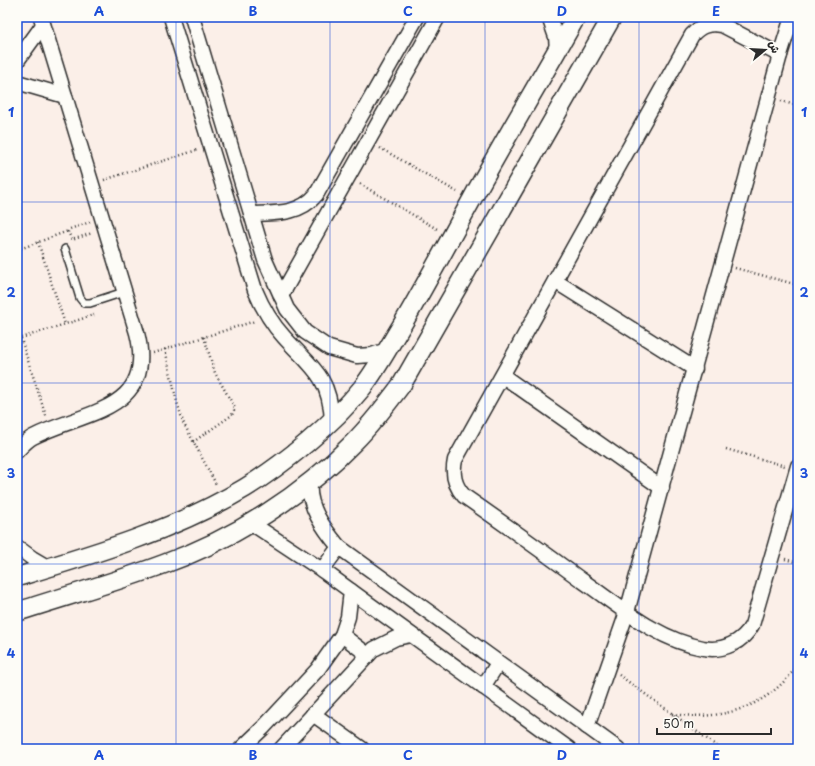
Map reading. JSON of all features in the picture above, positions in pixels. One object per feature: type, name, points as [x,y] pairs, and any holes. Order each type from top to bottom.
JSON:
[{"type":"street","points":[[171,17],[255,290],[268,316],[284,337],[310,363],[323,381],[331,404],[332,419]]},
{"type":"street","points":[[192,17],[265,260],[291,315],[305,332],[329,348],[357,356],[372,355],[387,350]]},
{"type":"street","points":[[252,214],[292,211],[309,203],[316,195],[416,17]]},
{"type":"street","points":[[281,296],[438,17]]},
{"type":"street","points":[[549,17],[556,37],[557,50]]},
{"type":"street","points":[[17,578],[166,527],[224,500],[273,468],[303,445],[332,419],[362,388],[387,350],[438,264],[472,200],[576,17]]},
{"type":"street","points":[[17,612],[164,564],[251,522],[310,482],[354,442],[382,411],[402,384],[461,277],[612,17]]},
{"type":"street","points":[[586,727],[627,612],[695,369],[780,55],[792,17]]},
{"type":"street","points":[[17,61],[42,21]]},
{"type":"street","points":[[17,451],[32,438],[112,406],[124,398],[137,379],[142,357],[140,345],[42,21]]},
{"type":"street","points":[[780,55],[722,25],[705,25],[697,23],[692,35],[455,460],[453,467],[455,483],[464,496],[627,612],[675,640],[704,648],[722,648],[738,641],[749,631],[754,619],[798,467]]},
{"type":"street","points":[[180,47],[198,41]]},
{"type":"street","points":[[392,60],[408,70]]},
{"type":"street","points":[[17,82],[65,96]]},
{"type":"street","points":[[438,264],[461,277]]},
{"type":"street","points":[[555,281],[695,369]]},
{"type":"street","points":[[502,376],[662,488]]},
{"type":"street","points":[[17,437],[32,438]]},
{"type":"street","points":[[310,482],[309,492],[320,522],[340,547],[618,749]]},
{"type":"street","points":[[251,522],[322,570],[569,749]]},
{"type":"street","points":[[17,547],[49,568]]},
{"type":"street","points":[[322,570],[340,547]]},
{"type":"street","points":[[241,749],[313,674],[342,635],[348,618],[351,592]]},
{"type":"street","points":[[342,635],[368,655]]},
{"type":"street","points":[[282,749],[368,655],[384,643],[411,635]]},
{"type":"street","points":[[483,687],[498,662]]},
{"type":"street","points":[[313,714],[362,749]]},
{"type":"lane","points":[[65,249],[80,298],[84,303],[90,304],[124,292]]},
{"type":"path","points":[[368,141],[472,200]]},
{"type":"path","points":[[92,184],[210,146]]},
{"type":"path","points":[[348,177],[452,238]]},
{"type":"path","points":[[17,250],[68,231],[103,223]]},
{"type":"path","points":[[68,231],[72,240],[103,223]]},
{"type":"path","points":[[38,242],[65,324]]},
{"type":"path","points":[[723,265],[798,285]]},
{"type":"path","points":[[21,338],[100,313]]},
{"type":"path","points":[[142,357],[268,316]]},
{"type":"path","points":[[17,327],[50,430]]},
{"type":"path","points":[[192,442],[232,415],[235,408],[215,373],[204,337]]},
{"type":"path","points":[[166,349],[177,402],[192,442],[224,500]]},
{"type":"path","points":[[726,449],[798,467]]},
{"type":"path","points":[[672,714],[711,716],[731,712],[749,706],[782,684],[798,665]]},
{"type":"path","points":[[608,667],[721,749]]}]
